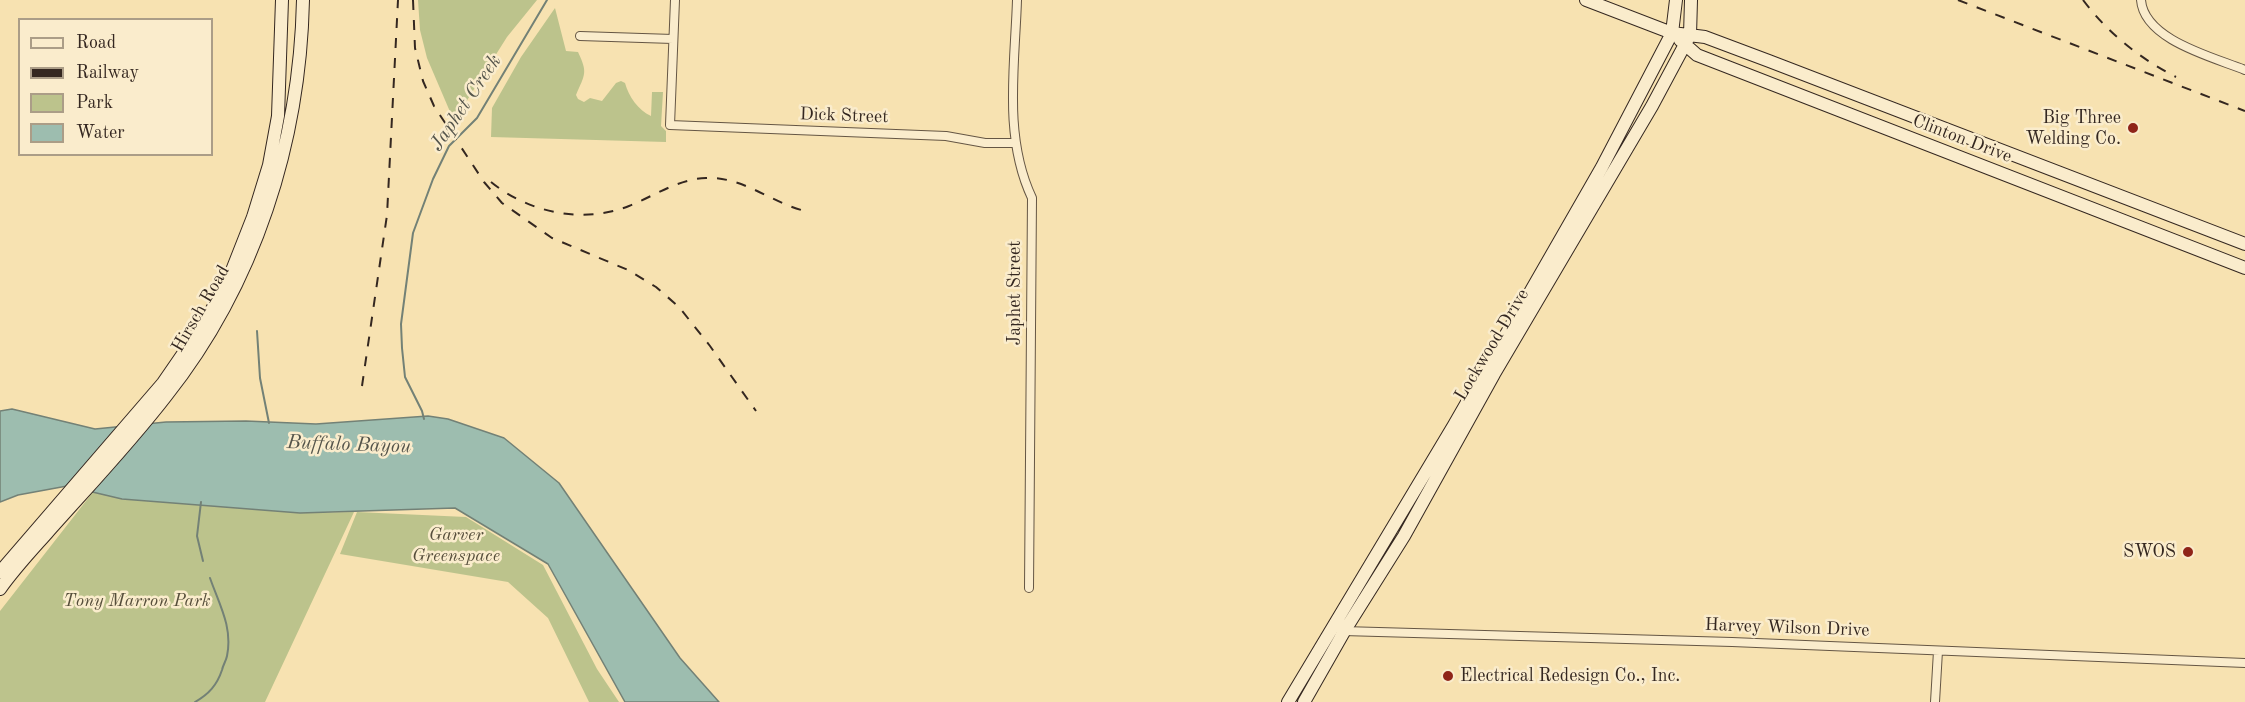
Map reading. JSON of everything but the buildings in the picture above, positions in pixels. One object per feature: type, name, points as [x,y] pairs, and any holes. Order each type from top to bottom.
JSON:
[{"type":"main road","name":"Hirsch Road","points":[[196,345],[240,252],[269,165],[278,116],[282,0]]},
{"type":"main road","name":"Hirsch Road","points":[[0,589],[3,573],[166,396],[243,272],[271,198],[286,145],[295,96],[303,0]]},
{"type":"main road","name":"Clinton Drive","points":[[1586,0],[1688,40],[1705,37],[2245,244]]},
{"type":"main road","name":"Lockwood Drive","points":[[1594,195],[1616,140],[1672,33],[1677,0]]},
{"type":"main road","name":"Lockwood Drive","points":[[1288,702],[1393,529],[1443,453],[1594,195],[1629,146],[1688,40],[1691,0]]},
{"type":"main road","name":"Clinton Drive","points":[[1688,40],[1697,55],[2245,268]]},
{"type":"main road","points":[[1961,158],[1967,137]]},
{"type":"main road","points":[[1616,140],[1629,146]]},
{"type":"main road","points":[[2142,228],[2149,208]]},
{"type":"main road","name":"Lockwood Drive","points":[[1304,702],[1345,630],[1404,536],[1443,453]]},
{"type":"main road","points":[[1393,529],[1404,536]]},
{"type":"street","points":[[580,36],[673,39],[675,0]]},
{"type":"street","name":"Japhet Street","points":[[1017,0],[1013,105],[1016,143],[1023,177],[1032,198],[1029,588]]},
{"type":"street","points":[[2141,0],[2143,13],[2147,20],[2168,38],[2245,70]]},
{"type":"street","name":"Dick Street","points":[[673,39],[670,125],[946,136],[985,142],[1016,143]]},
{"type":"street","name":"Harvey Wilson Drive","points":[[1328,636],[1345,630],[2245,663]]},
{"type":"street","points":[[1935,702],[1938,651]]},
{"type":"green space","points":[[418,0],[537,0],[507,37],[454,121],[427,58],[420,30]]},
{"type":"green space","points":[[555,8],[566,51],[578,52],[583,65],[583,78],[576,95],[578,99],[584,102],[590,98],[602,101],[616,83],[621,81],[625,83],[638,107],[651,116],[652,92],[663,92],[661,126],[666,131],[666,142],[491,137],[492,108],[521,57]]},
{"type":"green space","name":"Tony Marron Park","points":[[93,492],[122,499],[300,513],[354,512],[265,702],[0,702],[0,611]]},
{"type":"green space","name":"Garver Greenspace","points":[[357,512],[466,517],[543,565],[597,669],[619,702],[589,702],[548,618],[508,582],[340,554]]},
{"type":"water","name":"Buffalo Bayou","points":[[12,409],[95,429],[166,422],[246,421],[316,424],[428,416],[448,419],[504,438],[559,483],[680,658],[719,702],[625,702],[548,564],[455,508],[300,513],[122,499],[67,486],[18,495],[0,502],[0,411]]},
{"type":"waterway","name":"Japhet Creek","points":[[424,419],[405,377],[402,348],[401,324],[413,233],[433,179],[449,146],[477,118],[547,0]]},
{"type":"waterway","points":[[257,331],[260,378],[269,423]]},
{"type":"waterway","points":[[201,502],[197,536],[203,561]]},
{"type":"waterway","points":[[195,702],[215,685],[227,658],[227,625],[210,578]]},
{"type":"railway","points":[[362,386],[387,215],[398,0]]},
{"type":"railway","points":[[413,0],[415,48],[423,81],[434,106],[484,182],[502,203],[552,238],[628,270],[656,287],[679,307],[756,411]]},
{"type":"railway","points":[[1958,0],[2245,111]]},
{"type":"railway","points":[[2083,0],[2125,44],[2149,62],[2176,77]]},
{"type":"railway","points":[[491,182],[506,193],[539,208],[575,214],[611,211],[629,206],[686,181],[706,178],[732,181],[805,211]]},
{"type":"place","name":"Big Three Welding Co.","points":[[2133,128]]},
{"type":"place","name":"SWOS","points":[[2188,552]]},
{"type":"place","name":"Electrical Redesign Co., Inc.","points":[[1448,676]]}]
